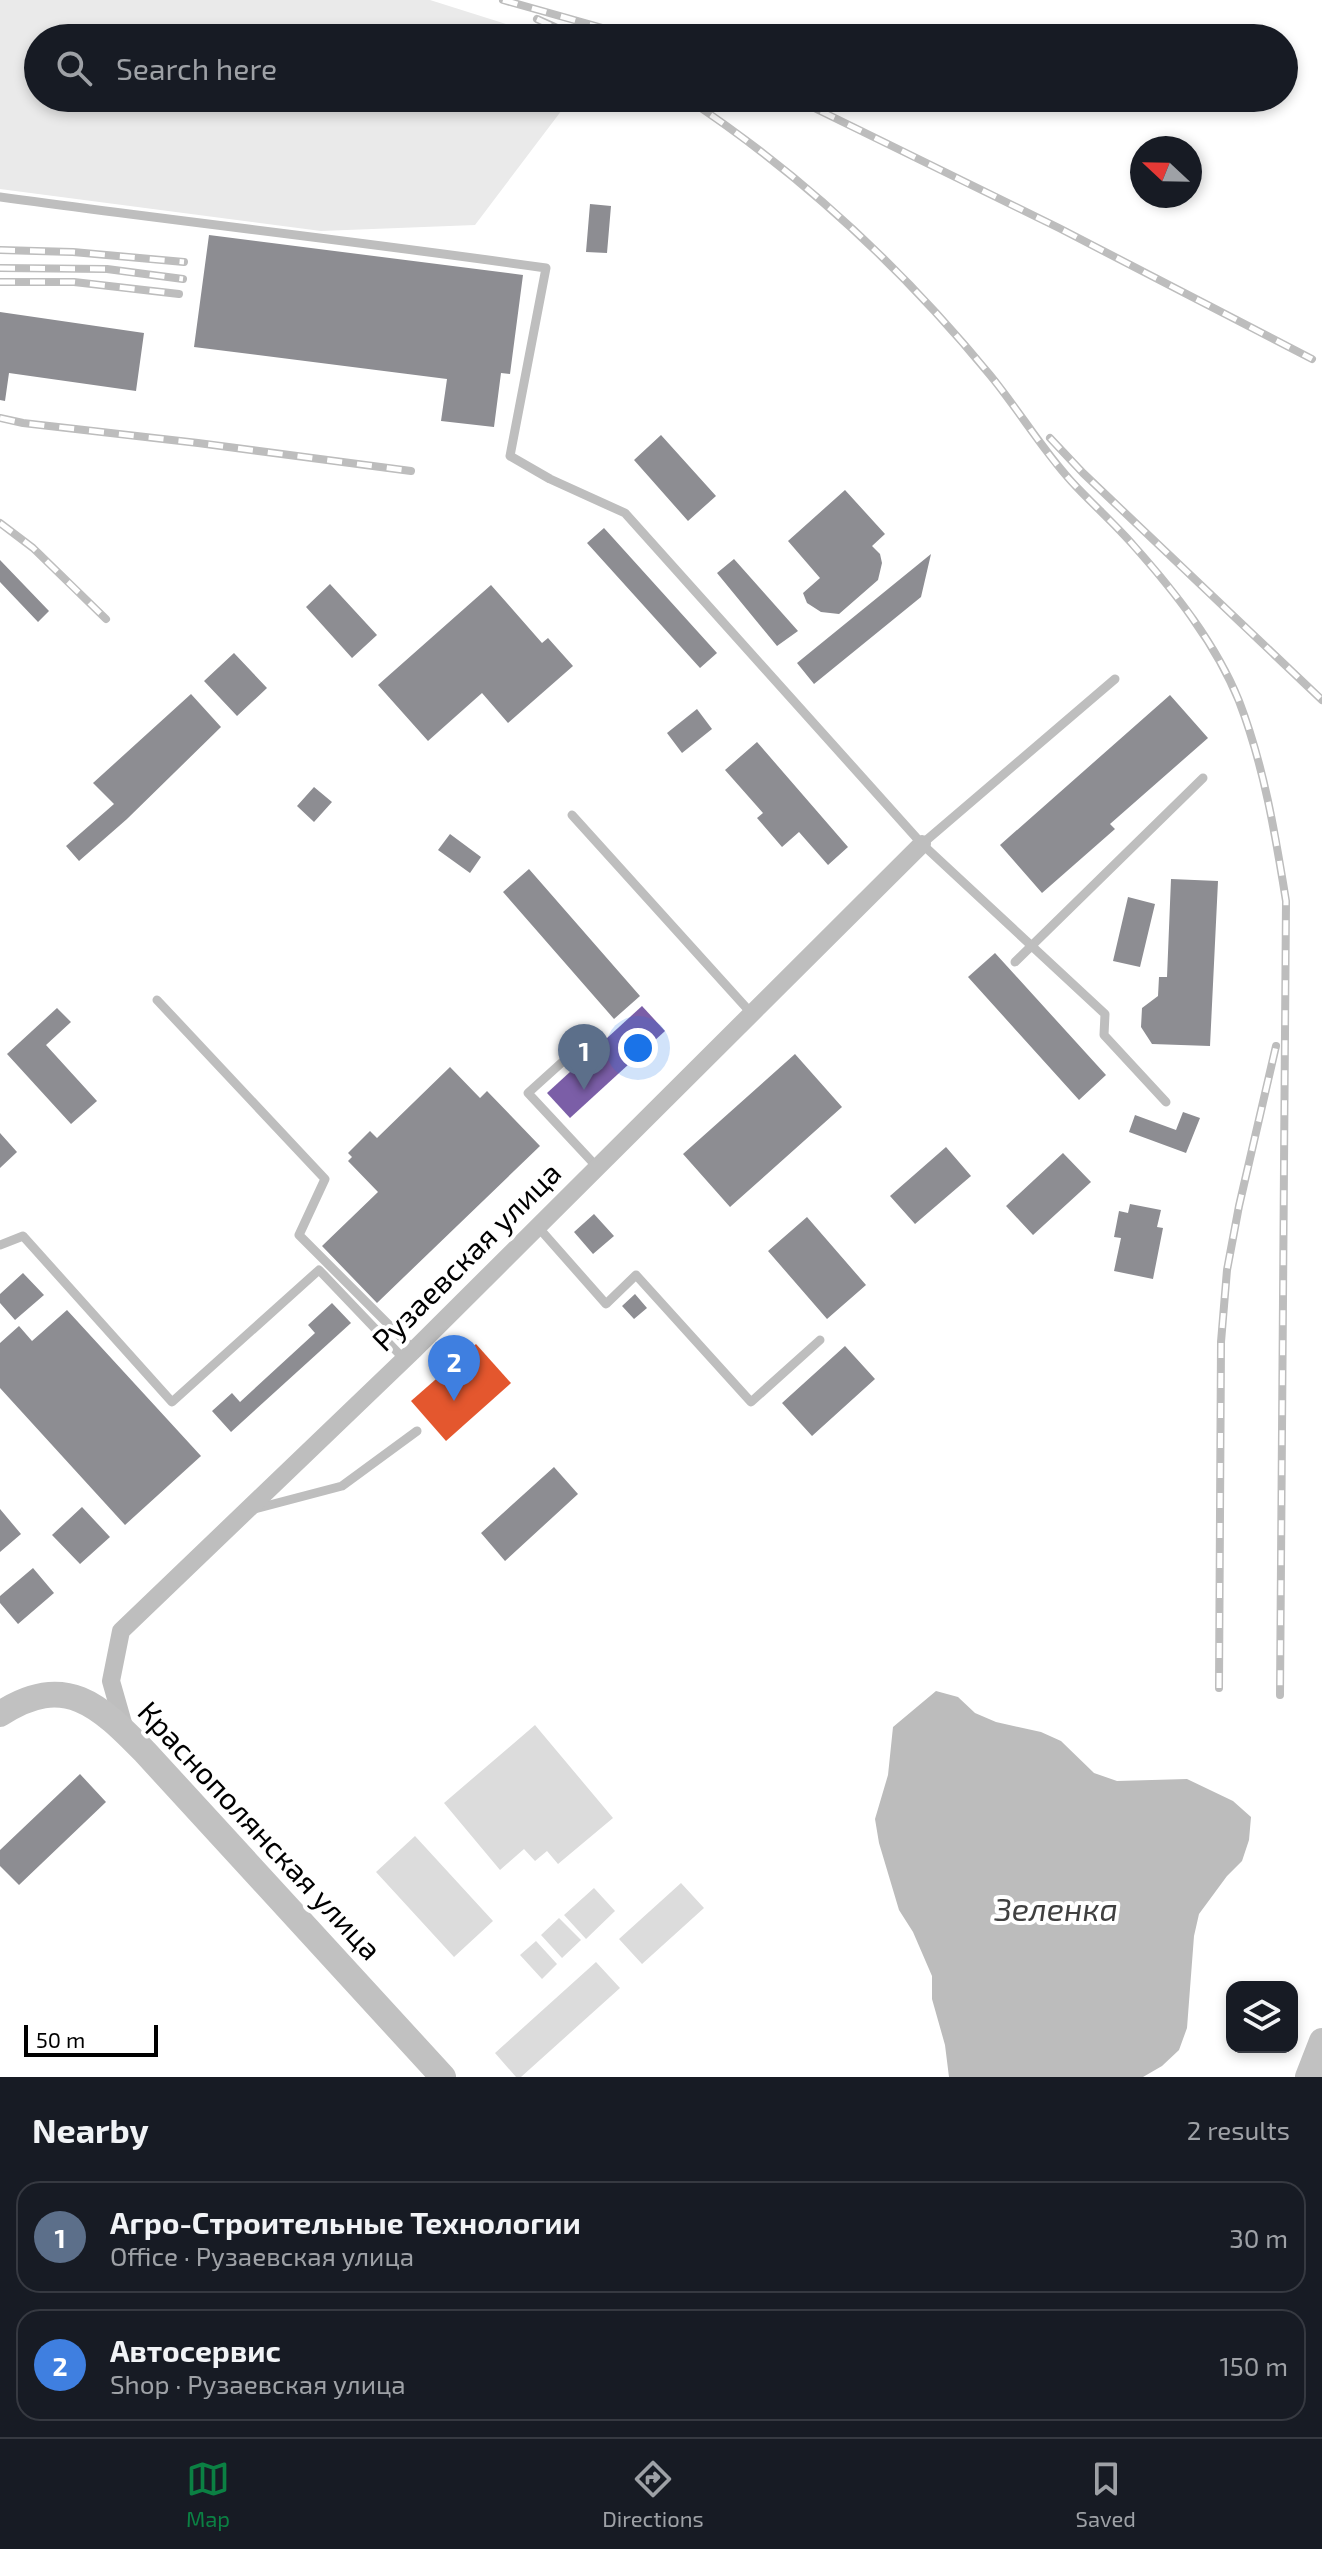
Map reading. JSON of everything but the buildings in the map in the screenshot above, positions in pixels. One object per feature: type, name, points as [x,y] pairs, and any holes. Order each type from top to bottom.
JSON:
[{"type":"street","name":"Рузаевская улица","points":[[126,1732],[111,1681],[121,1631],[409,1355],[922,844]]},
{"type":"street","name":"Краснополянская улица","points":[[0,1714],[43,1695],[74,1696],[101,1709],[126,1732],[443,2077]]},
{"type":"street","points":[[1308,2077],[1322,2041]]},
{"type":"lane","points":[[0,197],[195,224],[344,239],[546,268],[510,456],[550,479],[625,513],[922,844],[1105,1014],[1104,1035],[1166,1102]]},
{"type":"lane","points":[[922,844],[1115,679]]},
{"type":"lane","points":[[1015,962],[1203,778]]},
{"type":"lane","points":[[572,815],[752,1014]]},
{"type":"lane","points":[[157,1000],[325,1179],[299,1235],[409,1355]]},
{"type":"lane","points":[[569,1056],[528,1093],[597,1167]]},
{"type":"lane","points":[[538,1227],[606,1304],[636,1275],[751,1402],[820,1340]]},
{"type":"lane","points":[[0,1245],[23,1236],[172,1402],[319,1270],[409,1355]]},
{"type":"lane","points":[[248,1511],[342,1486],[417,1431]]},
{"type":"shaded area","points":[[0,0],[430,0],[506,24],[24,24],[24,112],[560,112],[475,225],[321,231],[0,189]]},
{"type":"water","name":"Зеленка","points":[[936,1691],[958,1697],[975,1713],[996,1722],[1041,1732],[1061,1741],[1094,1773],[1117,1781],[1187,1779],[1233,1801],[1251,1817],[1249,1840],[1242,1861],[1199,1914],[1194,1936],[1187,2028],[1179,2050],[1162,2066],[1143,2077],[949,2077],[945,2045],[932,1999],[932,1976],[913,1932],[899,1910],[875,1819],[888,1775],[893,1727]]},
{"type":"railway","points":[[503,0],[588,24]]},
{"type":"railway","points":[[537,19],[548,24]]},
{"type":"railway","points":[[706,112],[810,191],[885,260],[956,335],[1060,468],[1179,600],[1219,659],[1248,725],[1273,825],[1286,901],[1280,1695]]},
{"type":"railway","points":[[823,112],[1059,228],[1312,359]]},
{"type":"railway","points":[[0,250],[73,252],[184,262]]},
{"type":"railway","points":[[0,268],[107,269],[183,279]]},
{"type":"railway","points":[[0,282],[74,282],[179,294]]},
{"type":"railway","points":[[0,418],[411,471]]},
{"type":"railway","points":[[1050,438],[1322,700]]},
{"type":"railway","points":[[0,523],[33,548],[106,619]]},
{"type":"railway","points":[[1219,1688],[1221,1342],[1227,1270],[1276,1046]]},
{"type":"place","name":"Агро-Строительные Технологии","points":[[584,1090]]},
{"type":"place","name":"Автосервис","points":[[454,1401]]}]
